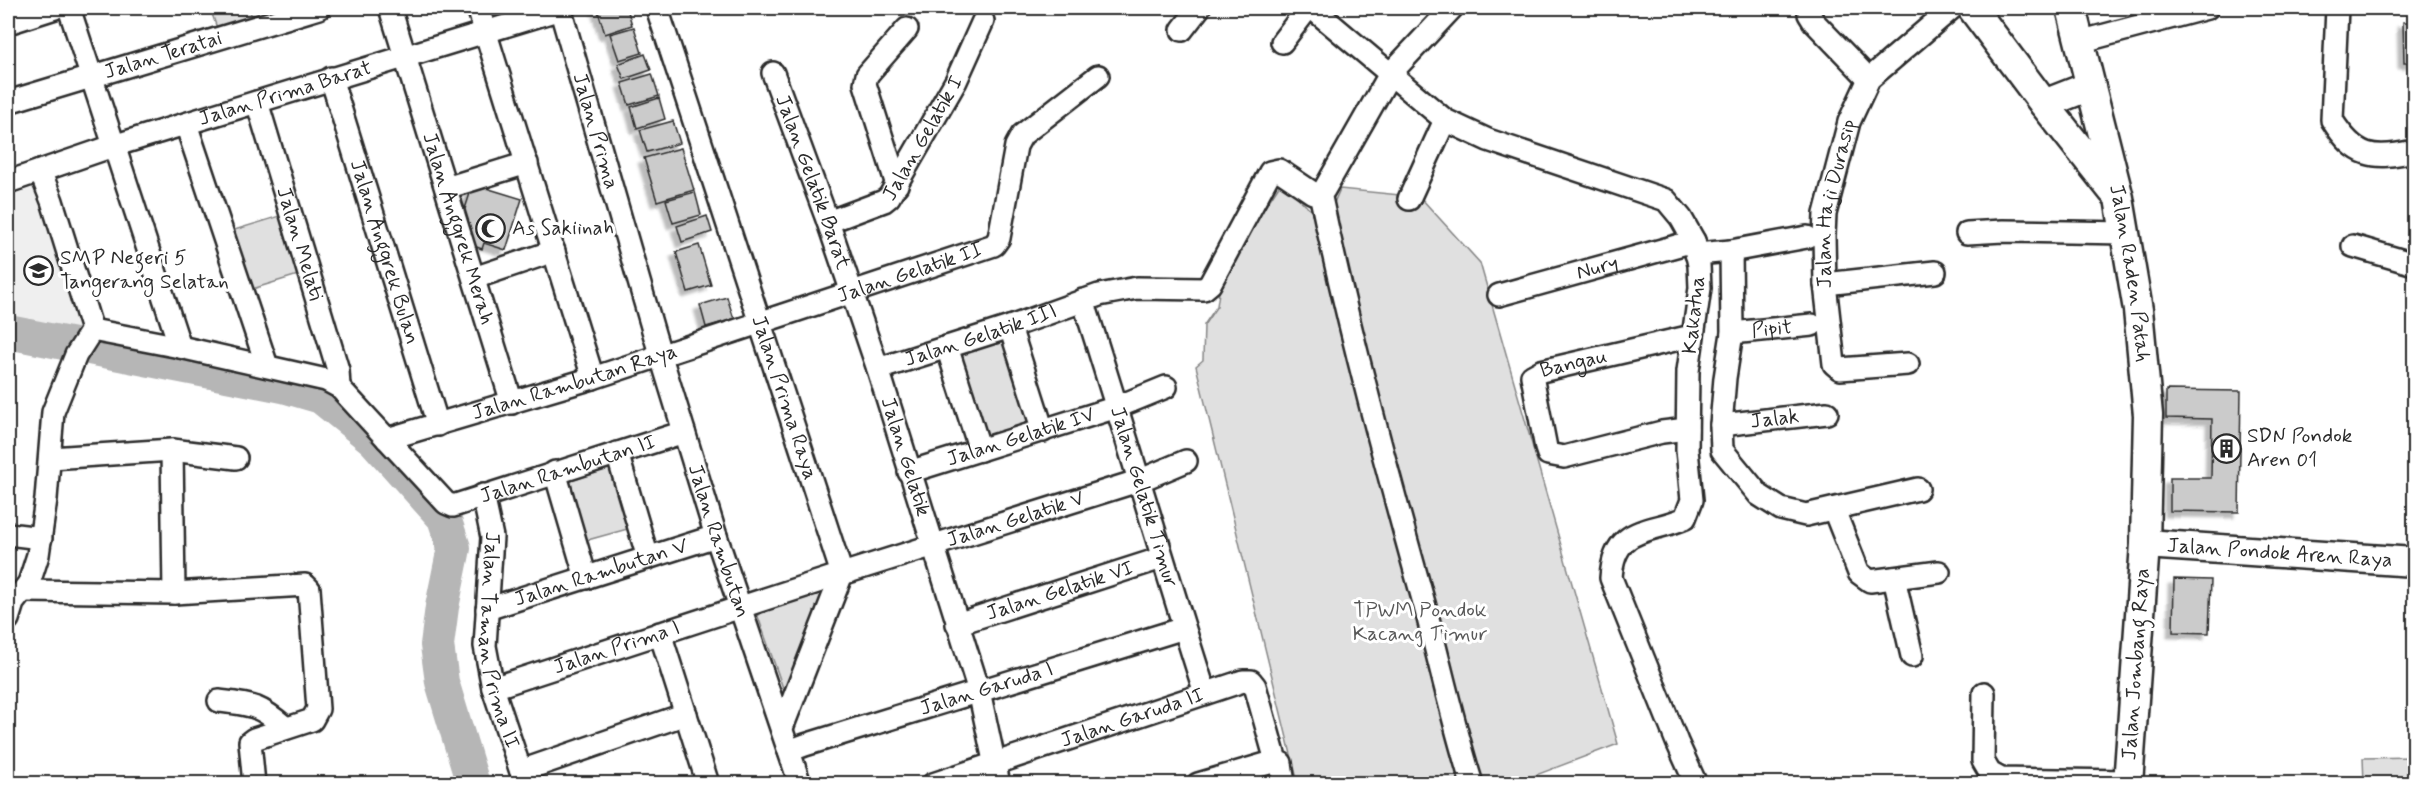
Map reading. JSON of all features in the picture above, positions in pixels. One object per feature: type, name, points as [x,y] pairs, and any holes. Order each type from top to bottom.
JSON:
[{"type":"main road","points":[[1971,8],[2119,198]]},
{"type":"main road","name":"Jalan Raden Patah","points":[[2071,8],[2119,198],[2138,310],[2148,415],[2145,544]]},
{"type":"main road","points":[[2044,104],[2090,86]]},
{"type":"main road","name":"Jalan Pondok Aren Raya","points":[[2145,544],[2415,562]]},
{"type":"main road","name":"Jalan Jombang Raya","points":[[2128,782],[2145,544]]},
{"type":"street","points":[[8,23],[55,8]]},
{"type":"street","points":[[69,8],[180,347]]},
{"type":"street","name":"Jalan Teratai","points":[[8,102],[319,8]]},
{"type":"street","name":"Jalan Anggrek Merah","points":[[390,8],[512,403]]},
{"type":"street","points":[[478,8],[593,378]]},
{"type":"street","name":"Jalan Prima Barat","points":[[8,182],[113,146],[561,8]]},
{"type":"street","name":"Jalan Prima","points":[[561,8],[660,355]]},
{"type":"street","name":"Jalan Prima Raya","points":[[657,8],[842,574]]},
{"type":"street","points":[[1182,30],[1199,8]]},
{"type":"street","points":[[1282,42],[1310,8]]},
{"type":"street","name":"Kakatua","points":[[1310,8],[1445,120],[1488,140],[1666,200],[1709,250],[1692,336],[1701,446],[1689,513],[1679,521],[1637,532],[1626,539],[1617,550],[1611,578],[1677,742],[1696,783]]},
{"type":"street","points":[[1452,8],[1390,74],[1324,190],[1320,193],[1344,308],[1455,729],[1472,783]]},
{"type":"street","points":[[1809,8],[1809,14],[1814,22],[1869,80]]},
{"type":"street","name":"Jalan Haji Durasip","points":[[1908,364],[1840,369],[1834,364],[1825,284],[1826,214],[1849,122],[1869,80],[1952,8]]},
{"type":"street","points":[[2079,42],[2207,8]]},
{"type":"street","points":[[2337,8],[2332,120],[2341,134],[2360,152],[2387,157],[2415,151]]},
{"type":"street","name":"Jalan Gelatik I","points":[[828,222],[884,201],[897,185],[956,81],[983,21]]},
{"type":"street","points":[[897,185],[865,84],[867,75],[907,29]]},
{"type":"street","name":"Jalan Gelatik Barat","points":[[773,73],[828,222],[850,292]]},
{"type":"street","name":"Jalan Gelatik II","points":[[761,322],[994,245],[999,238],[1016,146],[1022,135],[1098,76]]},
{"type":"street","name":"Jalan Anggrek Bulan","points":[[331,78],[438,425]]},
{"type":"street","name":"Jalan Melati","points":[[257,102],[338,369],[339,387]]},
{"type":"street","points":[[1409,199],[1445,120]]},
{"type":"street","points":[[186,124],[267,366]]},
{"type":"street","points":[[446,188],[527,163]]},
{"type":"street","name":"Jalan Gelatik III","points":[[878,369],[1010,327],[1083,300],[1137,288],[1204,289],[1210,284],[1270,172],[1279,170],[1313,193],[1320,193]]},
{"type":"street","points":[[8,619],[13,603],[29,583],[41,538],[51,458],[53,412],[84,342],[52,201],[40,171]]},
{"type":"street","points":[[1966,233],[2003,231],[2126,233]]},
{"type":"street","name":"Nury","points":[[1499,295],[1709,250],[1807,237]]},
{"type":"street","points":[[2352,246],[2415,264]]},
{"type":"street","points":[[1709,250],[1732,333],[1721,425],[1701,446],[1760,495],[1780,508],[1806,515],[1918,489]]},
{"type":"street","points":[[474,278],[554,251]]},
{"type":"street","points":[[1825,284],[1935,272]]},
{"type":"street","name":"Jalan Gelatik","points":[[850,292],[878,369],[979,691],[997,773]]},
{"type":"street","name":"Jalan Gelatik Timur","points":[[1083,300],[1205,693]]},
{"type":"street","name":"Jalan Rambutan Raya","points":[[387,439],[593,378],[761,322]]},
{"type":"street","name":"Pipit","points":[[1732,333],[1812,325]]},
{"type":"street","points":[[1010,327],[1043,431]]},
{"type":"street","name":"Bangau","points":[[1692,336],[1532,376],[1548,454],[1564,457],[1662,432],[1701,446]]},
{"type":"street","points":[[84,342],[180,347],[318,377],[339,387],[387,439]]},
{"type":"street","points":[[947,347],[980,450]]},
{"type":"street","name":"Jalan Rambutan","points":[[660,355],[716,536],[782,728]]},
{"type":"street","name":"Jalan Gelatik IV","points":[[909,472],[1118,407],[1166,387]]},
{"type":"street","name":"Jalak","points":[[1721,425],[1827,413]]},
{"type":"street","name":"Jalan Rambutan II","points":[[387,439],[446,503],[453,506],[684,432]]},
{"type":"street","points":[[51,458],[171,450],[236,458]]},
{"type":"street","points":[[171,450],[174,593]]},
{"type":"street","points":[[617,453],[648,558]]},
{"type":"street","name":"Jalan Gelatik V","points":[[740,608],[1140,480],[1186,461]]},
{"type":"street","points":[[555,472],[586,578]]},
{"type":"street","name":"Jalan Taman Prima II","points":[[483,495],[492,537],[484,646],[493,688],[523,777]]},
{"type":"street","points":[[1834,510],[1859,573],[1870,580],[1939,572]]},
{"type":"street","points":[[8,534],[41,538]]},
{"type":"street","name":"Jalan Rambutan V","points":[[487,609],[716,536]]},
{"type":"street","name":"Jalan Gelatik VI","points":[[957,624],[1162,558]]},
{"type":"street","points":[[800,783],[782,728],[842,574]]},
{"type":"street","points":[[1894,578],[1912,656]]},
{"type":"street","points":[[24,591],[174,593],[305,585],[309,589],[318,709],[312,720],[250,742],[254,783]]},
{"type":"street","name":"Jalan Prima I","points":[[493,688],[740,608]]},
{"type":"street","name":"Jalan Garuda I","points":[[789,751],[1184,628]]},
{"type":"street","points":[[660,633],[708,783]]},
{"type":"street","name":"Jalan Garuda II","points":[[933,783],[997,773],[1205,693],[1243,681],[1251,681],[1255,686],[1276,760]]},
{"type":"street","points":[[1984,693],[1983,761],[1990,773],[2001,779],[2128,782]]},
{"type":"street","points":[[219,702],[254,705],[286,728]]},
{"type":"street","points":[[523,777],[686,714]]},
{"type":"street","points":[[1198,783],[1276,760],[1281,763],[1284,783]]},
{"type":"shaded area","name":"SMP Negeri 5 Tangerang Selatan","points":[[33,188],[49,215],[91,324],[71,341],[8,336],[8,196]]},
{"type":"green space","points":[[210,8],[249,8],[253,20],[218,31]]},
{"type":"green space","name":"TPWM Pondok Kacang Timur","points":[[1282,181],[1313,213],[1330,212],[1340,189],[1420,197],[1480,263],[1618,744],[1515,783],[1298,783],[1196,366],[1203,360],[1204,325],[1217,306],[1222,273]]},
{"type":"green space","points":[[293,212],[311,271],[249,290],[231,231]]},
{"type":"green space","points":[[1005,337],[1036,427],[986,443],[957,351]]},
{"type":"green space","points":[[612,467],[631,528],[584,541],[565,483]]},
{"type":"green space","points":[[836,581],[790,708],[755,608]]},
{"type":"green space","points":[[2414,757],[2414,783],[2364,783],[2363,758]]},
{"type":"building","points":[[597,8],[627,8],[632,25],[605,34]]},
{"type":"building","points":[[2403,22],[2414,22],[2414,63],[2404,63]]},
{"type":"building","points":[[634,27],[642,53],[619,60],[610,34]]},
{"type":"building","points":[[645,54],[651,70],[624,79],[618,64]]},
{"type":"building","points":[[652,74],[659,96],[629,105],[622,83]]},
{"type":"building","points":[[659,98],[665,119],[637,128],[631,107]]},
{"type":"building","points":[[673,121],[680,143],[647,152],[640,130]]},
{"type":"building","points":[[681,148],[694,190],[657,201],[644,158]]},
{"type":"building","name":"As Sakiinah","points":[[473,184],[522,199],[506,250],[484,243],[482,249],[474,246],[464,212]]},
{"type":"building","points":[[695,192],[701,215],[673,223],[666,200]]},
{"type":"building","points":[[707,216],[712,232],[682,242],[677,226]]},
{"type":"building","points":[[699,245],[711,285],[688,292],[676,252]]},
{"type":"building","points":[[727,297],[734,319],[706,327],[700,305]]},
{"type":"building","name":"SDN Pondok Aren 01","points":[[2166,390],[2241,391],[2239,512],[2170,511],[2170,478],[2211,478],[2212,419],[2166,418]]},
{"type":"building","points":[[2174,579],[2211,580],[2209,633],[2173,632]]},
{"type":"waterway","points":[[8,332],[283,386],[321,397],[373,439],[444,518],[454,548],[437,645],[442,682],[473,784]]},
{"type":"place","name":"As Sakiinah","points":[[491,228]]},
{"type":"place","name":"SMP Negeri 5 Tangerang Selatan","points":[[39,270]]},
{"type":"place","name":"SDN Pondok Aren 01","points":[[2226,448]]}]
